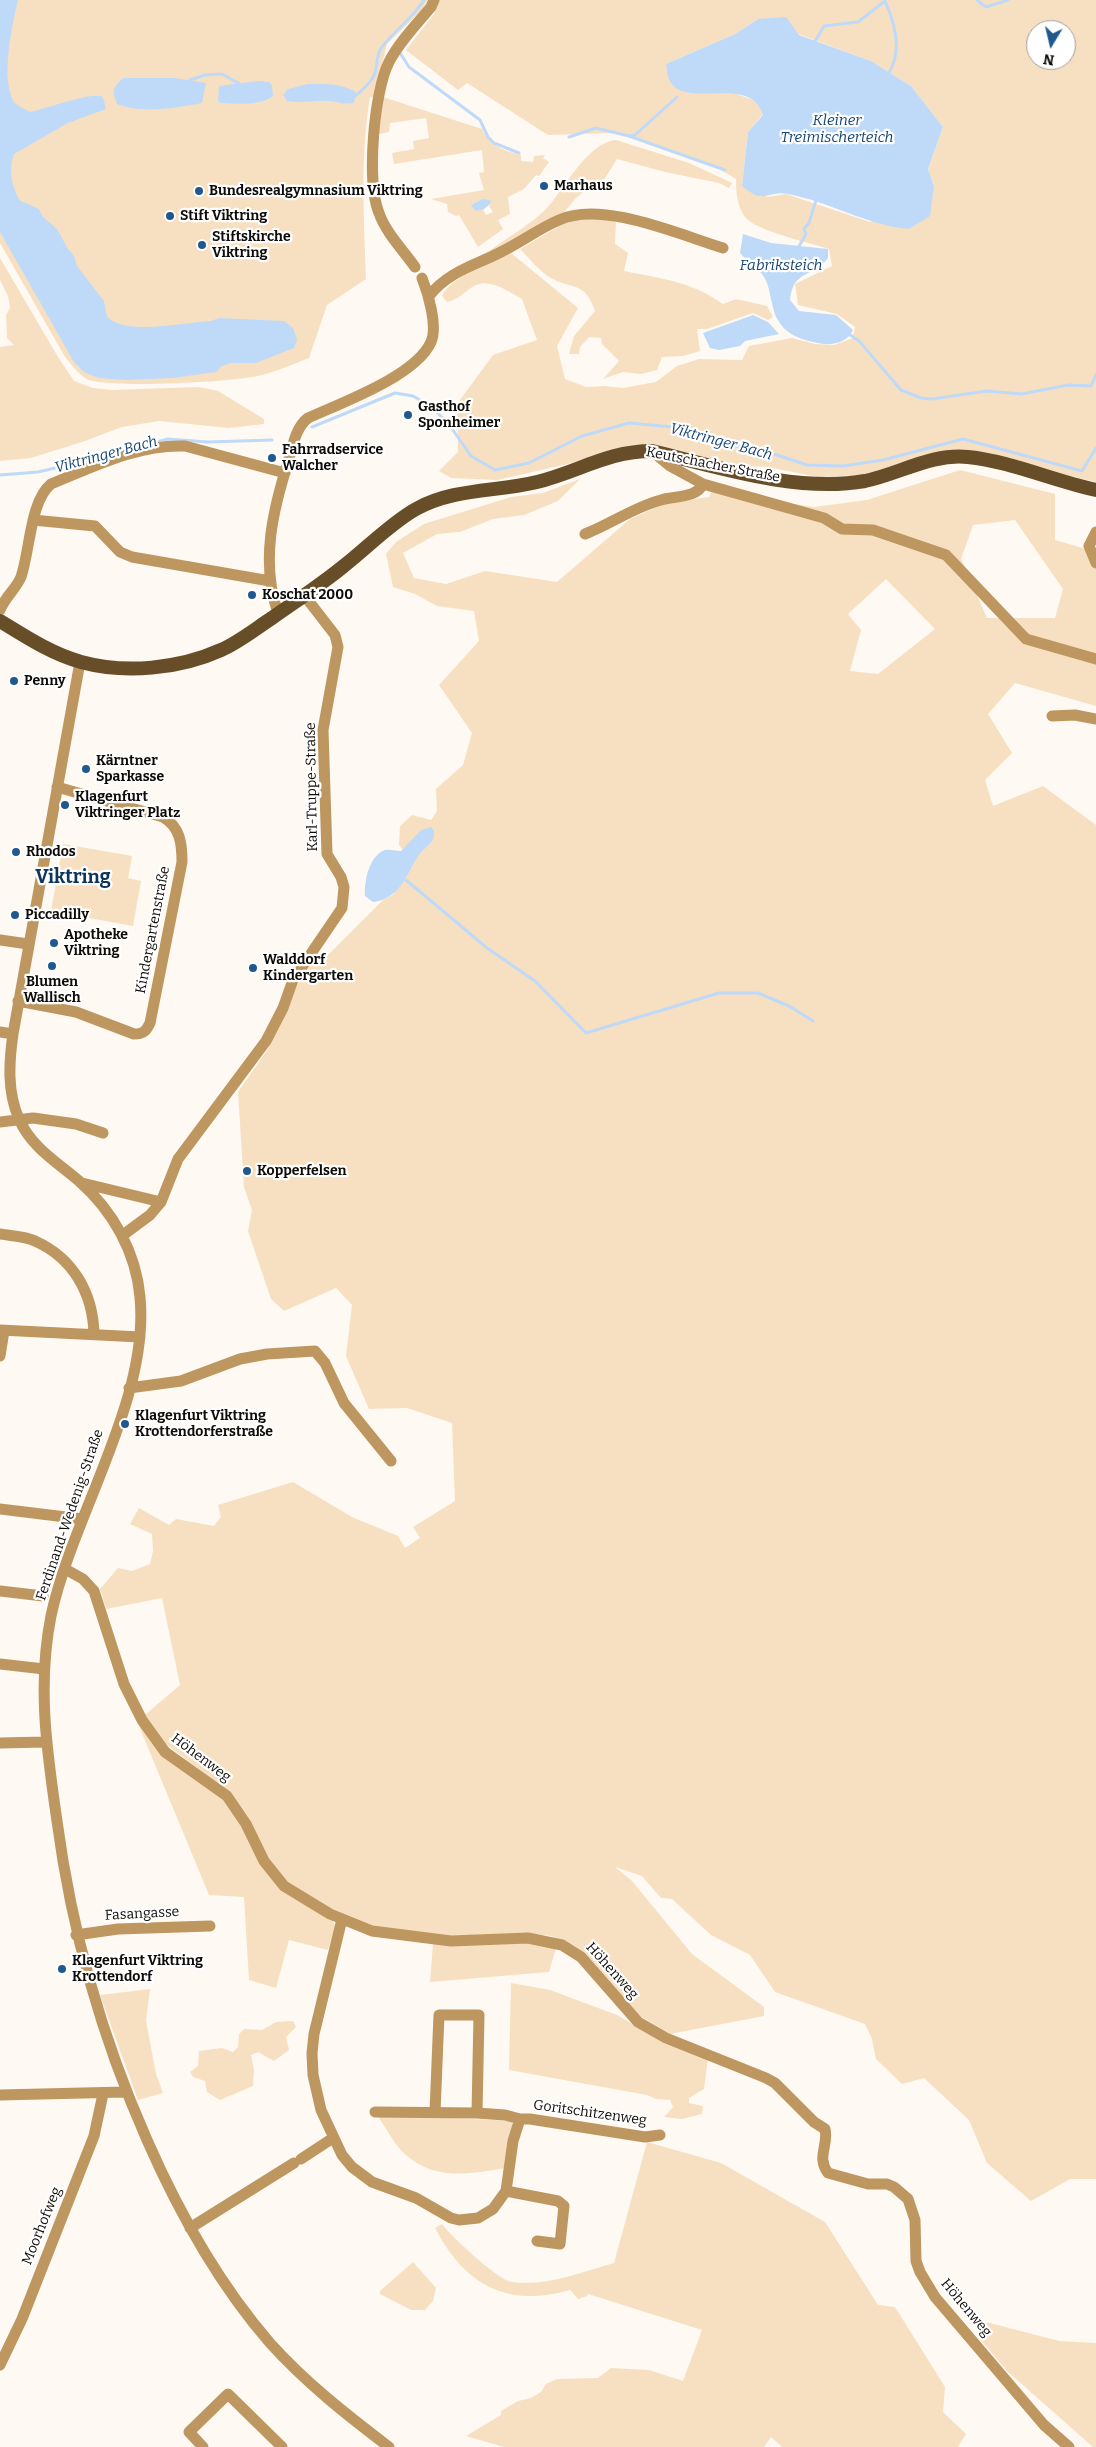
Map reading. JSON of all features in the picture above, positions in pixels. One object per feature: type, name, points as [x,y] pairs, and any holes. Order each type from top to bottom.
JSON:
[{"type":"main road","name":"Keutschacher Straße","points":[[0,621],[37,643],[80,662],[123,668],[160,667],[185,662],[234,644],[338,571],[414,510],[436,499],[456,494],[530,483],[602,458],[635,451],[652,451],[795,482],[834,484],[865,480],[940,458],[966,457],[1096,490]]},
{"type":"street","points":[[415,267],[382,220],[376,202],[373,153],[378,101],[385,70],[390,60],[431,7],[434,0]]},
{"type":"street","points":[[429,294],[453,274],[511,247],[559,219],[587,213],[624,217],[724,248]]},
{"type":"street","points":[[278,614],[270,581],[270,538],[284,473],[298,432],[308,418],[390,380],[416,360],[429,346],[433,336],[429,294],[422,278]]},
{"type":"street","points":[[1,602],[20,578],[28,552],[33,520],[43,492],[51,484],[140,450],[169,445],[185,446],[284,473]]},
{"type":"street","points":[[652,451],[670,466],[703,484],[824,518],[842,529],[873,530],[946,555],[1026,639],[1096,658]]},
{"type":"street","points":[[585,534],[606,526],[655,501],[693,493],[700,489],[703,484]]},
{"type":"street","points":[[33,520],[95,526],[120,552],[132,557],[270,581]]},
{"type":"street","points":[[1096,532],[1089,546],[1096,563]]},
{"type":"street","name":"Karl-Truppe-Straße","points":[[122,1235],[150,1215],[161,1202],[178,1159],[266,1041],[283,1008],[294,980],[342,908],[344,887],[341,877],[327,854],[322,730],[338,647],[334,635],[304,595]]},
{"type":"street","name":"Ferdinand-Wedenig-Straße","points":[[80,662],[18,1001],[10,1056],[10,1086],[19,1120],[29,1137],[82,1183],[100,1202],[122,1235],[138,1282],[141,1313],[140,1337],[129,1388],[109,1450],[65,1569],[52,1612],[44,1669],[42,1690],[46,1742],[64,1877],[91,1993],[125,2092],[160,2171],[190,2228],[235,2298],[270,2342],[324,2397],[389,2447]]},
{"type":"street","points":[[1052,716],[1075,715],[1096,719]]},
{"type":"street","name":"Kindergartenstraße","points":[[18,1001],[76,1012],[134,1034],[142,1034],[146,1031],[150,1023],[182,862],[180,839],[171,822],[163,817],[57,787]]},
{"type":"street","points":[[0,940],[28,944]]},
{"type":"street","points":[[0,1032],[13,1034]]},
{"type":"street","points":[[0,1122],[33,1118],[76,1124],[103,1133]]},
{"type":"street","points":[[82,1183],[161,1202]]},
{"type":"street","points":[[0,1234],[33,1240],[58,1254],[77,1273],[89,1300],[94,1334]]},
{"type":"street","points":[[0,1356],[2,1331],[140,1337]]},
{"type":"street","points":[[129,1388],[181,1381],[240,1359],[267,1354],[314,1351],[324,1363],[344,1403],[391,1461]]},
{"type":"street","points":[[0,1509],[82,1519]]},
{"type":"street","name":"Höhenweg","points":[[65,1569],[83,1579],[94,1591],[124,1684],[138,1713],[155,1740],[165,1752],[227,1796],[246,1824],[264,1861],[284,1886],[342,1919],[372,1931],[452,1941],[528,1938],[562,1945],[581,1957],[638,2022],[666,2038],[775,2083],[814,2122],[826,2129],[827,2136],[822,2154],[828,2173],[868,2184],[887,2184],[894,2187],[908,2199],[915,2220],[916,2261],[920,2272],[935,2296],[1044,2425],[1069,2447]]},
{"type":"street","points":[[0,1590],[43,1596]]},
{"type":"street","points":[[0,1664],[44,1669]]},
{"type":"street","points":[[0,1743],[46,1742]]},
{"type":"street","name":"Goritschitzenweg","points":[[342,1919],[314,2034],[312,2053],[317,2094],[333,2138],[342,2155],[363,2176],[416,2198],[451,2218],[470,2220],[493,2209],[506,2191],[514,2141],[520,2119],[645,2136],[660,2135]]},
{"type":"street","name":"Fasangasse","points":[[76,1935],[118,1930],[210,1926]]},
{"type":"street","points":[[435,2112],[439,2015],[479,2015],[477,2113]]},
{"type":"street","points":[[0,2095],[125,2092]]},
{"type":"street","name":"Moorhofweg","points":[[0,2366],[22,2319],[94,2136],[103,2094]]},
{"type":"street","points":[[375,2112],[477,2113],[505,2115],[520,2119]]},
{"type":"street","points":[[190,2228],[333,2138]]},
{"type":"street","points":[[506,2191],[558,2201],[564,2206],[560,2244],[537,2241]]},
{"type":"street","points":[[203,2447],[189,2432],[228,2394],[282,2447]]},
{"type":"shaded area","points":[[2,0],[428,0],[421,11],[387,44],[374,98],[370,97],[364,165],[366,279],[327,305],[309,358],[274,372],[249,378],[119,384],[87,379],[65,357],[0,243],[0,13]]},
{"type":"shaded area","points":[[439,0],[1096,0],[1096,482],[970,452],[861,475],[817,477],[768,467],[742,466],[652,445],[497,480],[451,478],[439,471],[458,452],[457,404],[493,355],[537,340],[522,299],[499,286],[486,283],[480,284],[456,299],[447,302],[442,296],[446,289],[462,276],[511,253],[578,308],[557,346],[565,379],[586,387],[605,386],[623,388],[656,382],[677,366],[699,359],[742,360],[749,346],[792,338],[815,344],[834,345],[853,338],[855,327],[837,314],[798,305],[795,284],[832,266],[829,249],[772,232],[751,222],[745,217],[740,208],[736,179],[716,167],[629,136],[611,133],[548,135],[467,83],[458,90],[406,50],[434,14]],"holes":[[[758,19],[871,61],[911,86],[943,127],[928,169],[934,186],[870,222],[786,194],[767,197],[742,186],[748,132],[763,114],[760,106],[753,100],[734,93],[720,93],[666,64],[735,34]]]},
{"type":"shaded area","points":[[383,97],[482,129],[493,143],[509,152],[521,155],[521,161],[533,162],[534,156],[545,155],[543,158],[549,162],[539,176],[536,175],[524,189],[508,197],[510,214],[498,220],[503,229],[478,247],[459,215],[456,216],[448,212],[447,204],[431,199],[484,190],[479,173],[484,172],[482,150],[394,164],[392,153],[414,149],[413,141],[429,138],[426,118],[390,123],[389,132],[379,134]],"holes":[[[482,199],[491,203],[489,206],[493,212],[486,215],[483,209],[474,207],[473,204]]]},
{"type":"shaded area","points":[[616,140],[689,163],[732,183],[729,188],[719,183],[665,172],[617,159],[602,183],[597,181],[576,198],[564,212],[488,254],[488,252],[541,214],[587,157],[606,143]]},
{"type":"shaded area","points":[[577,219],[604,219],[616,222],[615,244],[628,253],[624,271],[676,282],[699,290],[723,304],[736,299],[767,306],[773,317],[768,320],[753,313],[707,329],[697,329],[700,351],[683,356],[662,357],[657,370],[641,374],[623,372],[603,379],[619,361],[602,344],[601,338],[589,337],[580,347],[579,354],[569,354],[574,336],[595,311],[591,301],[578,288],[551,278],[539,269],[520,249],[561,225]]},
{"type":"shaded area","points":[[0,258],[74,381],[93,388],[112,390],[199,387],[218,391],[264,419],[264,424],[229,428],[159,421],[122,427],[31,458],[0,461],[0,347],[14,345],[7,338],[6,315],[10,308],[8,296],[0,280]]},
{"type":"shaded area","points":[[960,470],[1055,494],[1055,540],[1086,549],[1096,567],[1096,706],[1015,683],[988,714],[1012,753],[985,780],[993,806],[1043,786],[1096,825],[1096,2179],[1070,2179],[1031,2201],[987,2163],[969,2120],[924,2078],[902,2084],[876,2059],[872,2039],[865,2024],[775,1992],[750,1955],[711,1935],[672,1899],[661,1898],[642,1876],[615,1867],[632,1881],[692,1954],[764,2007],[764,2016],[670,2034],[632,2011],[584,1954],[573,1945],[551,1936],[526,1933],[449,1936],[377,1928],[341,1915],[286,1881],[271,1863],[230,1793],[162,1741],[145,1715],[180,1685],[162,1598],[106,1609],[100,1589],[118,1568],[132,1571],[150,1564],[153,1551],[152,1534],[130,1524],[139,1508],[169,1525],[176,1519],[214,1526],[221,1517],[218,1505],[293,1482],[352,1517],[398,1536],[405,1548],[420,1538],[413,1527],[455,1501],[452,1423],[407,1408],[369,1409],[346,1356],[352,1305],[336,1288],[284,1311],[271,1299],[248,1231],[252,1210],[244,1187],[238,1092],[268,1049],[307,964],[327,956],[382,901],[394,894],[411,859],[399,845],[400,826],[412,815],[431,820],[437,811],[436,789],[463,765],[472,733],[439,685],[479,641],[474,611],[437,606],[415,594],[393,587],[386,554],[396,542],[424,524],[511,497],[543,493],[580,479],[558,501],[524,515],[493,519],[460,532],[437,534],[403,553],[414,578],[446,584],[485,571],[557,582],[630,519],[666,503],[709,497],[713,489],[728,494],[814,507],[867,500]],"holes":[[[1015,520],[1063,589],[1055,618],[987,618],[961,559],[973,525]],[[886,579],[935,629],[878,674],[850,671],[861,630],[848,614]]]},
{"type":"shaded area","points":[[63,844],[132,856],[128,878],[141,881],[133,926],[51,911]]},
{"type":"shaded area","points":[[134,1714],[230,1806],[264,1868],[332,1919],[335,1926],[328,1950],[289,1940],[276,1988],[249,1980],[244,1897],[209,1895]]},
{"type":"shaded area","points":[[536,1942],[556,1948],[549,1972],[430,1982],[433,1944]]},
{"type":"shaded area","points":[[511,1983],[550,1990],[617,2015],[653,2036],[708,2058],[704,2089],[689,2098],[689,2103],[703,2106],[702,2114],[682,2119],[664,2117],[673,2107],[670,2100],[656,2099],[647,2095],[509,2070]]},
{"type":"shaded area","points":[[150,1989],[146,2021],[156,2074],[163,2093],[138,2100],[100,1995]]},
{"type":"shaded area","points":[[293,2021],[296,2027],[286,2037],[289,2050],[274,2061],[258,2052],[251,2055],[254,2070],[253,2086],[220,2100],[207,2092],[205,2081],[193,2077],[190,2072],[198,2066],[199,2051],[222,2048],[233,2052],[238,2047],[239,2034],[244,2029],[262,2030],[276,2022]]},
{"type":"shaded area","points":[[376,2114],[511,2121],[513,2125],[506,2168],[454,2174],[429,2169],[417,2163],[402,2151]]},
{"type":"shaded area","points":[[647,2142],[721,2163],[825,2222],[878,2305],[895,2307],[945,2387],[943,2412],[966,2434],[958,2447],[782,2447],[771,2437],[764,2447],[504,2447],[466,2436],[501,2415],[501,2411],[518,2401],[531,2398],[541,2392],[546,2384],[557,2379],[598,2378],[611,2368],[649,2370],[683,2381],[702,2330],[588,2294],[578,2299],[570,2290],[547,2295],[526,2296],[507,2293],[490,2287],[474,2277],[460,2264],[447,2248],[435,2228],[442,2224],[487,2266],[506,2280],[512,2282],[550,2281],[614,2263]]},
{"type":"shaded area","points":[[413,2262],[436,2288],[433,2301],[425,2310],[411,2310],[380,2294],[380,2291]]},
{"type":"shaded area","points":[[986,2322],[1059,2341],[1096,2343],[1096,2447],[1093,2447],[1007,2371],[979,2338]]},
{"type":"water","points":[[0,0],[18,0],[8,52],[8,80],[14,102],[30,112],[80,98],[90,96],[103,97],[106,109],[68,123],[14,154],[11,172],[19,200],[39,209],[43,217],[57,229],[74,256],[77,266],[104,301],[107,317],[116,323],[142,327],[211,321],[219,318],[284,321],[293,328],[297,339],[294,348],[256,363],[231,363],[222,366],[216,372],[173,378],[126,380],[99,378],[84,372],[74,362],[0,232]]},
{"type":"water","name":"Kleiner Treimischerteich","points":[[786,17],[799,35],[871,61],[911,86],[943,127],[928,169],[934,186],[930,216],[909,229],[893,227],[819,202],[788,194],[756,195],[742,186],[748,132],[763,115],[756,102],[745,96],[731,93],[701,94],[677,88],[669,79],[666,64],[735,34],[758,19]]},
{"type":"water","points":[[123,78],[175,78],[206,83],[202,103],[170,108],[137,109],[117,104],[114,90]]},
{"type":"water","points":[[258,81],[269,82],[272,85],[273,96],[248,104],[220,103],[218,100],[219,86]]},
{"type":"water","points":[[308,84],[333,85],[350,89],[356,92],[354,103],[346,104],[331,101],[292,102],[287,101],[283,95],[288,89]]},
{"type":"water","points":[[482,199],[490,200],[491,203],[484,209],[476,211],[471,205]]},
{"type":"water","name":"Fabriksteich","points":[[743,234],[771,243],[828,249],[828,258],[822,265],[804,275],[795,283],[790,300],[799,311],[836,315],[853,330],[851,334],[845,340],[837,343],[824,344],[797,337],[784,328],[778,321],[764,277],[740,253]]},
{"type":"water","points":[[753,315],[768,322],[779,334],[745,341],[740,346],[719,350],[710,348],[703,333]]},
{"type":"water","points":[[431,827],[434,831],[434,838],[418,856],[406,878],[396,891],[382,900],[373,902],[365,896],[365,883],[371,863],[375,858],[385,850],[401,851],[421,830]]},
{"type":"waterway","points":[[355,96],[374,76],[382,47],[415,13],[424,0]]},
{"type":"waterway","points":[[977,0],[986,7],[1008,0]]},
{"type":"waterway","points":[[885,1],[892,19],[896,38],[895,56],[888,74]]},
{"type":"waterway","points":[[814,43],[824,26],[858,22],[885,1]]},
{"type":"waterway","points":[[400,53],[409,67],[480,120],[488,137],[494,143],[519,153]]},
{"type":"waterway","points":[[190,80],[205,75],[222,74],[240,84]]},
{"type":"waterway","points":[[569,137],[596,128],[629,136],[635,135],[677,97]]},
{"type":"waterway","points":[[629,136],[725,170]]},
{"type":"waterway","points":[[798,248],[806,234],[804,229],[809,223],[816,200]]},
{"type":"waterway","points":[[849,334],[859,341],[901,390],[921,398],[932,399],[987,391],[1022,394],[1068,385],[1091,386],[1096,375]]},
{"type":"waterway","name":"Viktringer Bach","points":[[312,427],[395,393],[413,396],[430,406],[448,423],[471,456],[495,470],[529,463],[582,436],[629,423],[673,427],[807,465],[843,466],[883,460],[963,439],[1082,471],[1096,448]]},
{"type":"waterway","name":"Viktringer Bach","points":[[149,444],[168,439],[208,442],[272,440]]},
{"type":"waterway","name":"Viktringer Bach","points":[[0,475],[38,472],[102,457]]},
{"type":"waterway","points":[[406,880],[487,948],[535,981],[586,1033],[719,993],[758,993],[789,1006],[813,1021]]},
{"type":"place","name":"Marhaus","points":[[544,186]]},
{"type":"place","name":"Bundesrealgymnasium Viktring","points":[[199,191]]},
{"type":"place","name":"Stift Viktring","points":[[170,216]]},
{"type":"place","name":"Stiftskirche Viktring","points":[[202,245]]},
{"type":"place","name":"Gasthof Sponheimer","points":[[408,415]]},
{"type":"place","name":"Fahrradservice Walcher","points":[[272,458]]},
{"type":"place","name":"Koschat 2000","points":[[252,595]]},
{"type":"place","name":"Penny","points":[[14,681]]},
{"type":"place","name":"Kärntner Sparkasse","points":[[86,769]]},
{"type":"place","name":"Klagenfurt Viktringer Platz","points":[[65,805]]},
{"type":"place","name":"Rhodos","points":[[16,852]]},
{"type":"place","name":"Piccadilly","points":[[15,915]]},
{"type":"place","name":"Apotheke Viktring","points":[[54,943]]},
{"type":"place","name":"Blumen Wallisch","points":[[52,966]]},
{"type":"place","name":"Walddorf Kindergarten","points":[[253,968]]},
{"type":"place","name":"Kopperfelsen","points":[[247,1171]]},
{"type":"place","name":"Klagenfurt Viktring Krottendorferstraße","points":[[125,1424]]},
{"type":"place","name":"Klagenfurt Viktring Krottendorf","points":[[62,1969]]},
{"type":"district","name":"Viktring","points":[[73,878]]}]
